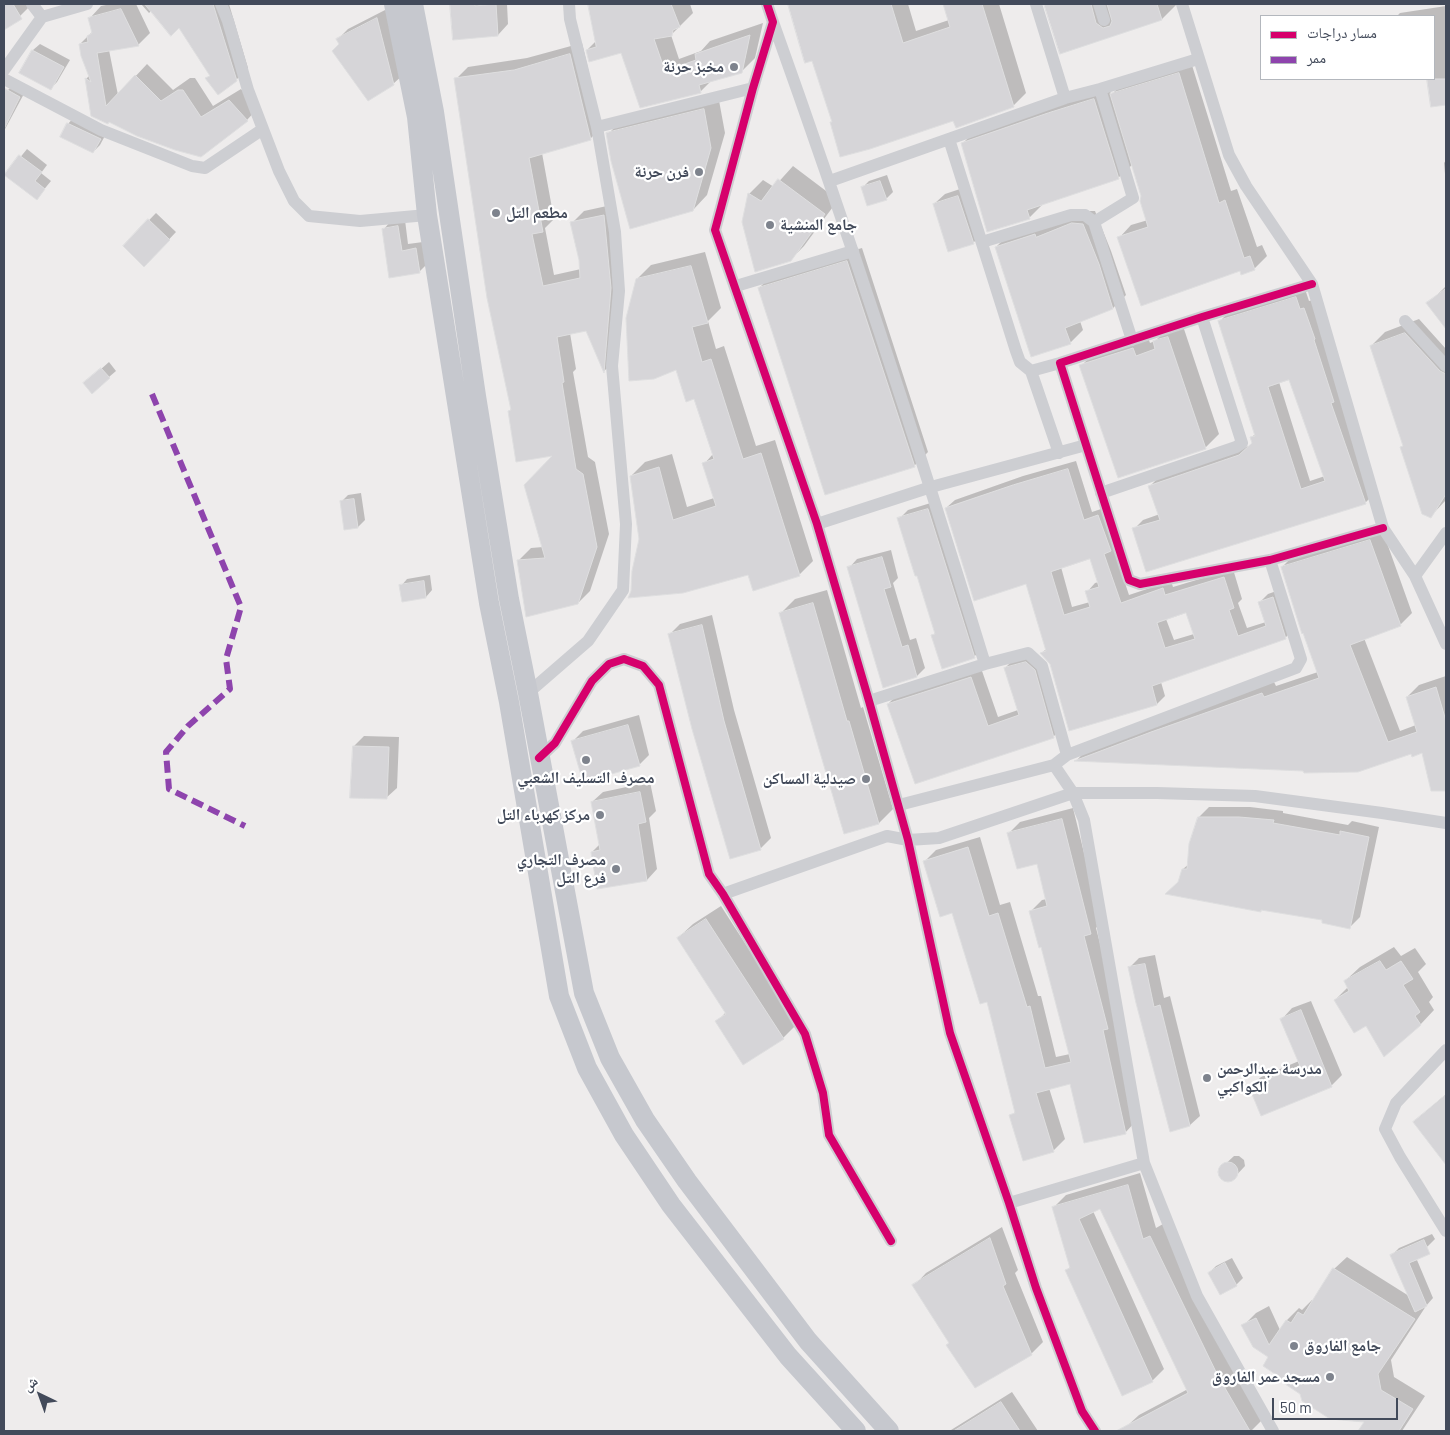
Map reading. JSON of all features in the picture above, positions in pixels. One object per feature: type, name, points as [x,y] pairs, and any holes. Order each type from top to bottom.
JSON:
[{"type":"main road","points":[[394,4],[417,117],[427,216],[489,603],[510,702],[559,996],[587,1068],[624,1134],[670,1205],[788,1356],[856,1431]]},
{"type":"main road","points":[[413,4],[434,112],[507,589],[584,993],[610,1058],[644,1120],[687,1181],[808,1341],[889,1431]]},
{"type":"street","points":[[32,4],[42,17]]},
{"type":"street","points":[[4,70],[42,17],[87,4]]},
{"type":"street","points":[[221,4],[228,20],[248,90],[279,171],[294,202],[309,216],[360,221],[427,216]]},
{"type":"street","points":[[528,693],[588,641],[623,590],[626,524],[612,366],[619,291],[615,232],[597,127],[570,19],[569,4]]},
{"type":"street","points":[[767,4],[830,181],[931,487],[985,664]]},
{"type":"street","points":[[1036,4],[1066,98]]},
{"type":"street","points":[[1099,4],[1104,20]]},
{"type":"street","points":[[1182,4],[1229,155],[1246,186],[1312,284],[1383,528],[1415,576],[1446,644]]},
{"type":"street","points":[[773,22],[753,88],[715,230],[817,524],[869,701],[908,840],[950,1033],[1046,1315],[1082,1411],[1095,1431]]},
{"type":"street","points":[[830,181],[1066,98],[1100,90],[1198,59]]},
{"type":"street","points":[[4,79],[101,130],[192,166],[205,168],[263,129]]},
{"type":"street","points":[[597,127],[753,88]]},
{"type":"street","points":[[1094,222],[1133,198],[1100,90]]},
{"type":"street","points":[[949,139],[1016,351],[1020,362],[1031,371],[1059,453]]},
{"type":"street","points":[[982,242],[1071,215],[1086,215],[1094,222],[1132,340]]},
{"type":"street","points":[[736,286],[853,251]]},
{"type":"street","points":[[1031,371],[1312,284]]},
{"type":"street","points":[[1101,493],[1236,448],[1242,443],[1202,317]]},
{"type":"street","points":[[1405,321],[1446,366]]},
{"type":"street","points":[[1060,363],[1129,580],[1140,584],[1270,560],[1383,528]]},
{"type":"street","points":[[817,524],[931,487],[1086,445]]},
{"type":"street","points":[[1415,576],[1446,533]]},
{"type":"street","points":[[899,805],[1054,765],[1067,755],[1296,668],[1301,659],[1270,560]]},
{"type":"street","points":[[869,701],[985,664],[1028,653],[1042,666],[1067,755]]},
{"type":"street","points":[[540,758],[555,743],[592,681],[609,664],[624,658],[643,666],[660,685],[709,874],[723,894],[805,1034],[823,1093],[829,1135],[891,1241]]},
{"type":"street","points":[[1054,765],[1073,793],[1084,820],[1144,1163],[1197,1296],[1273,1431]]},
{"type":"street","points":[[723,894],[887,836],[908,840],[939,838],[1073,793],[1256,796],[1382,812],[1446,823]]},
{"type":"street","points":[[1446,1050],[1396,1103],[1385,1129],[1446,1231]]},
{"type":"street","points":[[1009,1203],[1144,1163]]},
{"type":"building","points":[[4,4],[13,4],[22,19],[4,30]]},
{"type":"building","points":[[145,4],[213,4],[237,81],[218,95],[205,78],[210,76],[179,28],[171,36]]},
{"type":"building","points":[[450,4],[475,4],[475,6],[496,4],[498,36],[453,40]]},
{"type":"building","points":[[588,4],[671,4],[680,27],[673,30],[672,36],[654,39],[665,71],[696,60],[695,54],[750,35],[742,73],[699,85],[701,93],[640,108],[621,53],[589,62],[586,50],[596,47]]},
{"type":"building","points":[[788,4],[891,4],[903,43],[950,27],[943,4],[982,4],[1014,107],[956,128],[953,121],[840,157],[830,122],[832,122],[812,61],[805,63]]},
{"type":"building","points":[[1044,4],[1091,4],[1096,23],[1103,28],[1110,26],[1112,21],[1107,4],[1157,4],[1162,20],[1060,54]]},
{"type":"building","points":[[121,9],[139,46],[97,53],[106,106],[135,75],[161,101],[178,90],[183,90],[201,117],[229,100],[248,121],[201,157],[137,136],[109,122],[108,124],[91,116],[85,78],[91,82],[81,56],[79,44],[88,42],[87,36],[92,33],[88,18]]},
{"type":"building","points":[[377,18],[394,85],[368,101],[332,51],[339,44],[336,39]]},
{"type":"building","points":[[32,50],[64,67],[51,90],[19,73]]},
{"type":"building","points":[[570,54],[591,140],[529,158],[543,232],[532,234],[543,286],[580,278],[579,260],[570,222],[604,215],[611,288],[604,373],[586,331],[557,337],[564,382],[562,383],[576,469],[583,474],[597,547],[578,604],[526,617],[517,560],[545,558],[524,485],[552,456],[516,462],[508,411],[511,410],[487,298],[454,78],[514,70]]},
{"type":"building","points":[[1179,73],[1219,203],[1225,200],[1244,258],[1250,256],[1255,270],[1241,275],[1240,271],[1141,306],[1117,237],[1148,227],[1140,201],[1141,196],[1110,94]]},
{"type":"building","points":[[1446,79],[1446,105],[1431,107],[1427,80]]},
{"type":"building","points":[[4,88],[20,97],[4,129]]},
{"type":"building","points":[[1094,99],[1119,179],[1027,210],[1030,219],[987,232],[961,143]]},
{"type":"building","points":[[704,109],[711,148],[693,211],[630,229],[611,161],[606,133]]},
{"type":"building","points":[[67,123],[101,139],[93,153],[60,137]]},
{"type":"building","points":[[19,155],[42,172],[35,181],[45,189],[37,200],[4,175]]},
{"type":"building","points":[[778,179],[825,214],[791,261],[755,272],[742,222],[748,193],[761,201]]},
{"type":"building","points":[[880,181],[887,200],[867,206],[861,187]]},
{"type":"building","points":[[958,196],[974,244],[948,252],[933,204]]},
{"type":"building","points":[[148,219],[170,240],[144,267],[123,246]]},
{"type":"building","points":[[1072,223],[1083,224],[1099,264],[1113,309],[1065,328],[1071,344],[1031,357],[995,247],[1035,234],[1036,237]]},
{"type":"building","points":[[398,226],[402,251],[416,248],[420,273],[389,278],[382,229]]},
{"type":"building","points":[[847,261],[915,467],[825,495],[758,288]]},
{"type":"building","points":[[691,266],[708,323],[692,327],[702,362],[711,359],[743,459],[761,453],[800,576],[753,591],[748,575],[683,593],[628,598],[631,591],[632,571],[639,539],[630,476],[659,467],[673,520],[716,506],[702,463],[714,459],[694,399],[686,402],[676,370],[654,379],[629,381],[626,318],[636,279]]},
{"type":"building","points":[[1446,289],[1446,329],[1426,303]]},
{"type":"building","points":[[1296,297],[1300,309],[1304,308],[1315,339],[1334,402],[1331,403],[1366,504],[1146,572],[1132,528],[1160,520],[1148,486],[1239,455],[1252,443],[1250,437],[1255,436],[1218,321]],"holes":[[[1289,380],[1325,481],[1301,489],[1268,387]]]},
{"type":"building","points":[[1405,333],[1440,371],[1446,374],[1446,494],[1431,518],[1422,514],[1400,447],[1403,446],[1370,346]]},
{"type":"building","points":[[1168,337],[1206,449],[1118,478],[1079,365],[1133,348],[1136,356],[1155,349],[1153,341]]},
{"type":"building","points":[[101,368],[110,378],[92,394],[83,383]]},
{"type":"building","points":[[1068,469],[1084,520],[1098,515],[1111,551],[1104,554],[1121,603],[1163,588],[1165,595],[1224,577],[1234,608],[1229,610],[1238,636],[1266,626],[1258,602],[1273,597],[1286,639],[1152,686],[1157,705],[1069,731],[1050,664],[1040,653],[1046,651],[1026,584],[974,601],[945,508]],"holes":[[[1090,559],[1099,587],[1085,591],[1090,607],[1064,615],[1051,572]],[[1186,613],[1195,639],[1165,648],[1157,623]]]},
{"type":"building","points":[[354,499],[358,528],[344,530],[340,501]]},
{"type":"building","points":[[928,509],[975,658],[942,669],[931,635],[935,634],[897,518]]},
{"type":"building","points":[[1370,540],[1401,626],[1350,645],[1388,742],[1417,732],[1406,697],[1436,687],[1446,721],[1446,791],[1431,791],[1422,753],[1412,757],[1411,754],[1358,772],[1304,773],[1303,771],[1074,761],[1262,693],[1264,697],[1319,678],[1302,634],[1281,567]]},
{"type":"building","points":[[882,557],[891,587],[884,589],[902,647],[908,645],[917,677],[883,688],[847,567]]},
{"type":"building","points":[[424,581],[426,598],[402,602],[399,585]]},
{"type":"building","points":[[813,603],[879,824],[844,834],[779,613]]},
{"type":"building","points":[[702,625],[724,721],[761,850],[730,859],[692,729],[668,634]]},
{"type":"building","points":[[1026,662],[1035,670],[1054,738],[915,784],[887,704],[971,677],[988,726],[1019,715],[1004,668]]},
{"type":"building","points":[[628,725],[640,766],[583,782],[571,741]]},
{"type":"building","points":[[353,746],[389,747],[387,799],[350,798]]},
{"type":"building","points":[[640,792],[646,822],[638,824],[647,881],[597,889],[591,852],[600,850],[591,802]]},
{"type":"building","points":[[1198,817],[1239,817],[1274,820],[1273,823],[1340,835],[1340,831],[1369,837],[1350,929],[1322,923],[1322,920],[1261,910],[1261,912],[1165,894],[1178,882],[1182,869],[1187,869],[1189,844]]},
{"type":"building","points":[[1062,819],[1091,934],[1084,936],[1108,1029],[1103,1030],[1126,1134],[1084,1143],[1070,1084],[1036,1093],[1054,1152],[1023,1161],[1009,1115],[1015,1113],[987,1002],[980,1004],[952,913],[940,917],[923,861],[968,847],[989,916],[998,913],[1027,1007],[1030,1006],[1045,1068],[1071,1062],[1041,947],[1039,948],[1029,911],[1047,906],[1037,864],[1017,869],[1007,833]]},
{"type":"building","points":[[706,919],[784,1039],[743,1065],[715,1021],[726,1014],[677,938]]},
{"type":"building","points":[[1380,961],[1386,970],[1401,961],[1413,979],[1403,985],[1420,1012],[1415,1016],[1421,1025],[1384,1057],[1366,1026],[1354,1033],[1334,1000],[1349,991],[1344,981]]},
{"type":"building","points":[[1145,964],[1154,1007],[1160,1005],[1190,1126],[1170,1132],[1128,967]]},
{"type":"building","points":[[1301,1010],[1332,1087],[1261,1116],[1249,1087],[1300,1066],[1280,1019]]},
{"type":"building","points":[[1446,1095],[1446,1165],[1413,1122]]},
{"type":"building","points":[[1228,1162],[1235,1165],[1238,1172],[1235,1179],[1228,1182],[1221,1179],[1218,1172],[1221,1165]]},
{"type":"building","points":[[1128,1185],[1143,1239],[1150,1236],[1218,1376],[1250,1431],[1116,1431],[1188,1393],[1100,1209],[1079,1219],[1153,1382],[1122,1396],[1065,1270],[1070,1268],[1052,1207]]},
{"type":"building","points":[[990,1238],[1006,1284],[1003,1286],[1032,1355],[975,1388],[946,1345],[949,1343],[912,1285]]},
{"type":"building","points":[[1424,1240],[1430,1254],[1409,1263],[1427,1306],[1415,1312],[1390,1255]]},
{"type":"building","points":[[1225,1263],[1237,1286],[1220,1295],[1208,1273]]},
{"type":"building","points":[[1333,1268],[1415,1319],[1378,1374],[1381,1390],[1413,1409],[1399,1431],[1358,1431],[1364,1422],[1330,1419],[1302,1401],[1300,1394],[1273,1376],[1275,1374],[1263,1366],[1268,1357],[1253,1347],[1241,1325],[1256,1318],[1269,1345],[1286,1320],[1291,1323],[1298,1312],[1303,1315]]},
{"type":"building","points":[[1001,1402],[1020,1431],[954,1431]]},
{"type":"marked path","points":[[152,394],[241,607],[226,659],[230,689],[188,726],[166,752],[169,789],[245,826]]},
{"type":"cycle path","points":[[767,4],[773,22],[753,88],[715,230],[817,524],[869,701],[908,840],[950,1033],[1009,1203],[1036,1288],[1082,1411],[1095,1431]]},
{"type":"cycle path","points":[[1312,284],[1060,363],[1129,580],[1140,584],[1270,560],[1383,528]]},
{"type":"cycle path","points":[[539,758],[555,743],[592,681],[609,664],[624,659],[643,666],[659,685],[709,874],[723,894],[805,1034],[823,1093],[829,1135],[891,1241]]},
{"type":"place","name":"مخبز حرنة","points":[[734,67]]},
{"type":"place","name":"فرن حرنة","points":[[699,172]]},
{"type":"place","name":"مطعم التل","points":[[496,213]]},
{"type":"place","name":"جامع المنشية","points":[[770,225]]},
{"type":"place","name":"مصرف التسليف الشعبي","points":[[586,760]]},
{"type":"place","name":"صيدلية المساكن","points":[[866,779]]},
{"type":"place","name":"مركز كهرباء التل","points":[[600,815]]},
{"type":"place","name":"مصرف التجاري فرع التل","points":[[616,869]]},
{"type":"place","name":"مدرسة عبدالرحمن الكواكبي","points":[[1207,1078]]},
{"type":"place","name":"جامع الفاروق","points":[[1294,1346]]},
{"type":"place","name":"مسجد عمر الفاروق","points":[[1330,1377]]}]
